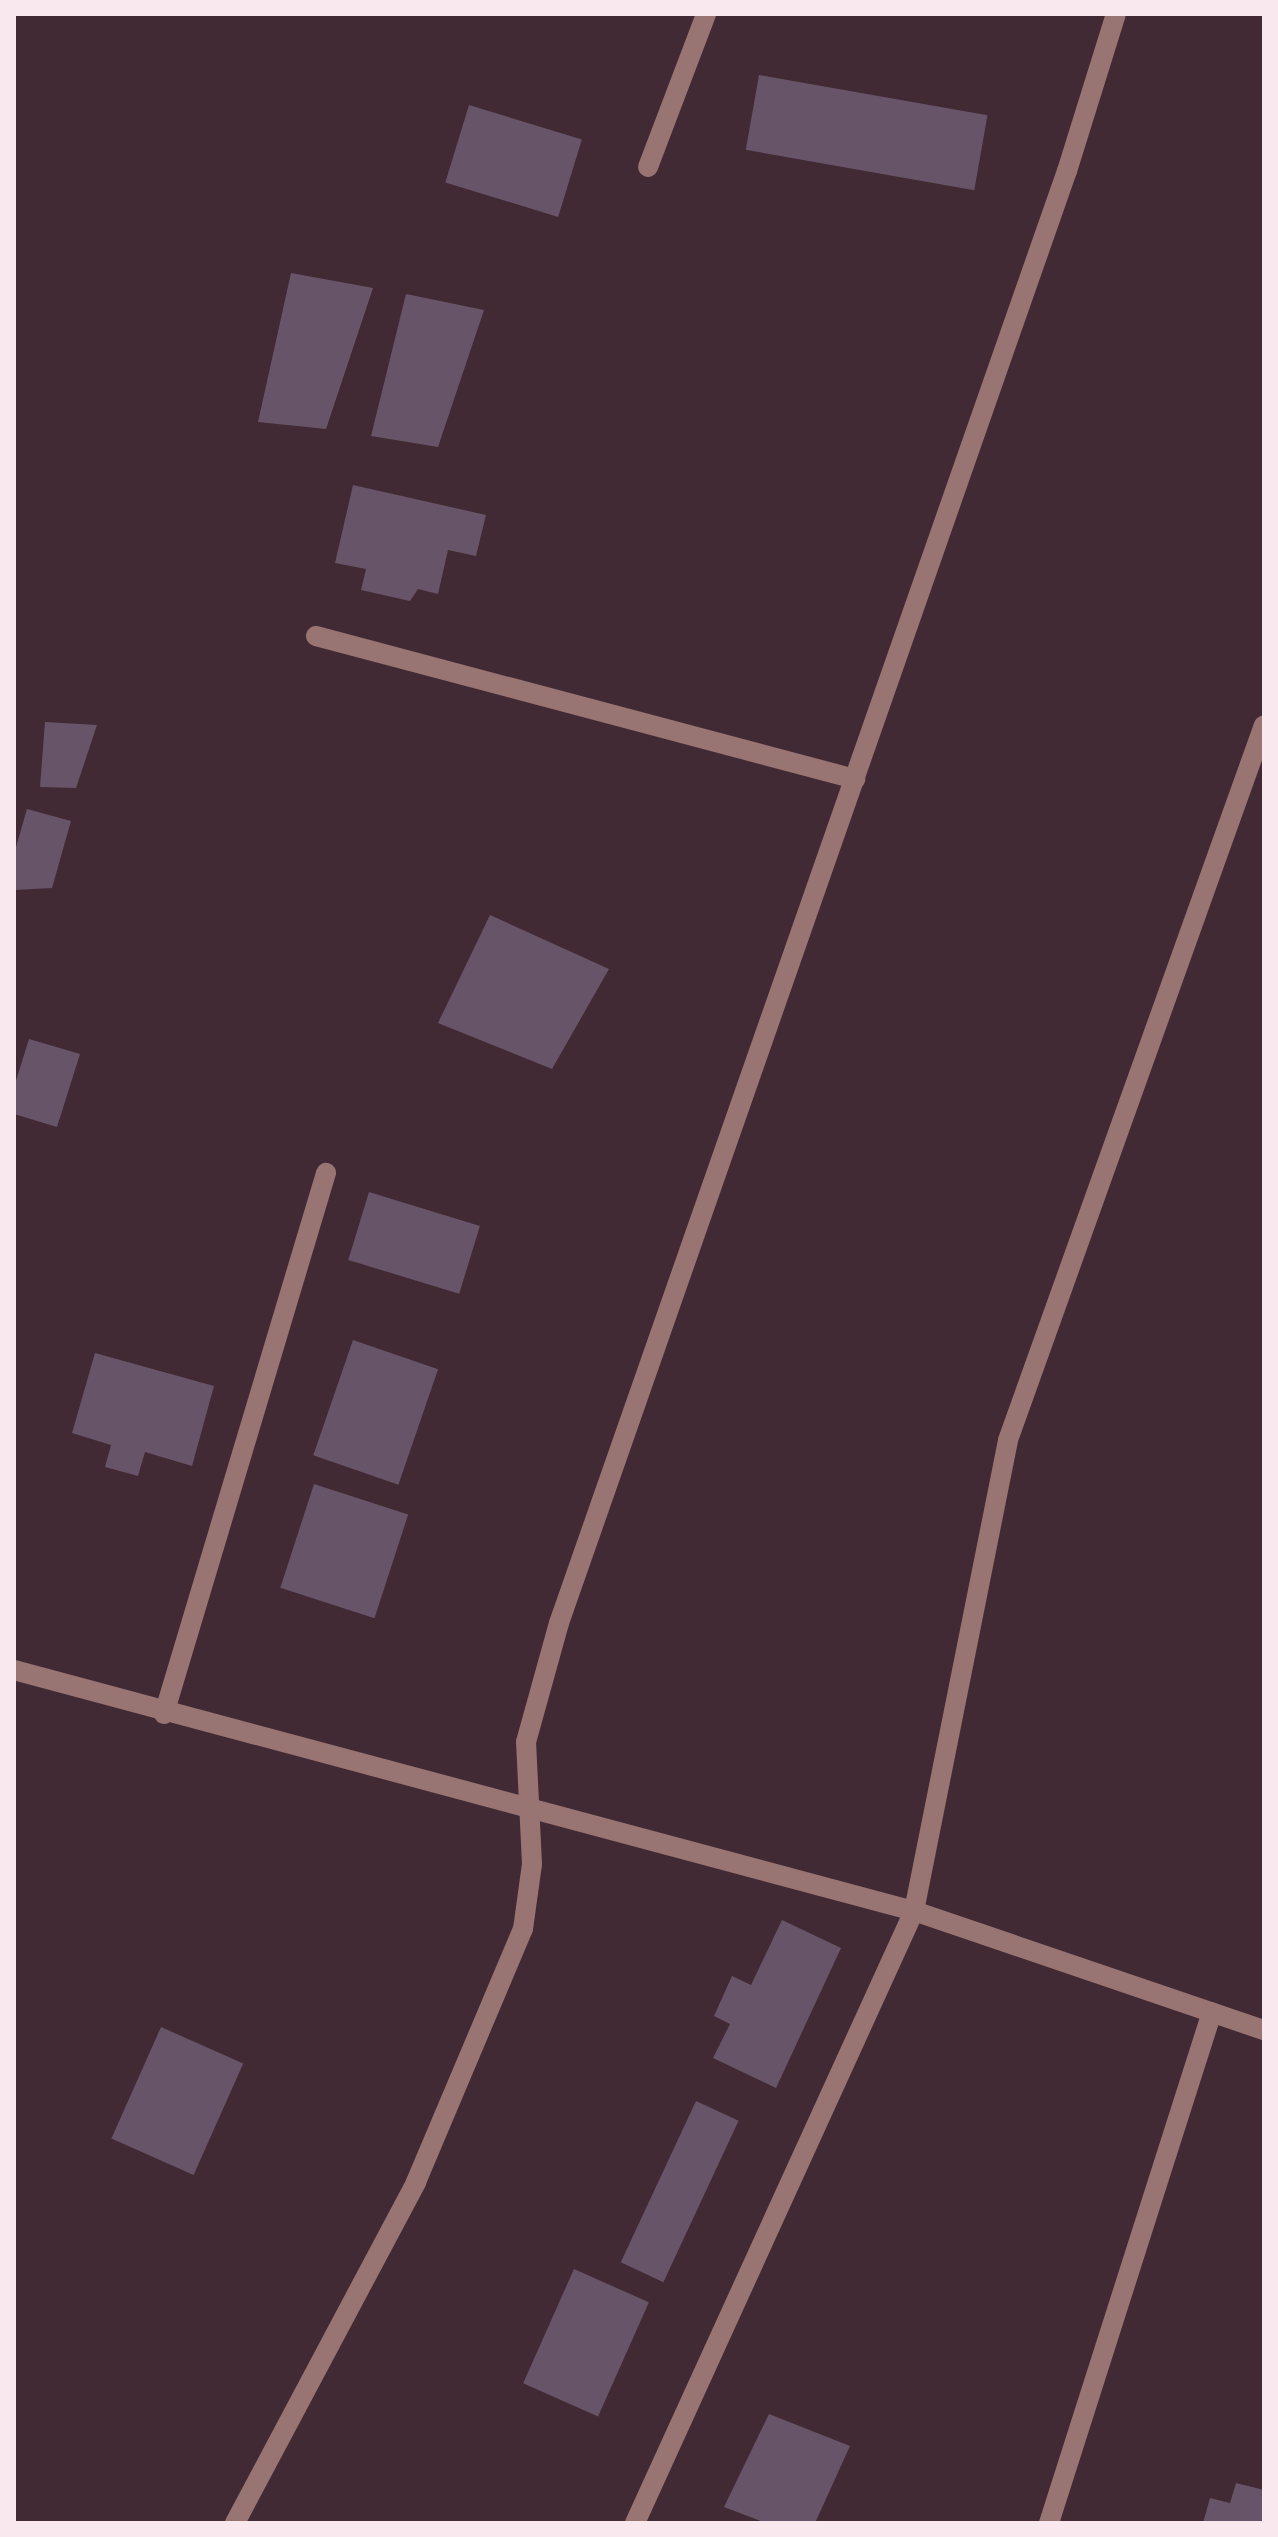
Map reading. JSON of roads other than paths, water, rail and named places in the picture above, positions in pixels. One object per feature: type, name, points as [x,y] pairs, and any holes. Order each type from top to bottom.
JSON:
[{"type":"street","points":[[648,167],[706,14]]},
{"type":"street","points":[[235,2523],[416,2182],[523,1929],[532,1864],[526,1742],[559,1623],[855,779],[1116,14]]},
{"type":"street","points":[[316,636],[855,779]]},
{"type":"street","points":[[635,2523],[914,1911],[1008,1440],[1264,725]]},
{"type":"street","points":[[164,1714],[326,1173]]},
{"type":"street","points":[[14,1670],[164,1714],[528,1806],[914,1911],[1264,2030]]},
{"type":"street","points":[[1049,2523],[1212,2012]]}]
